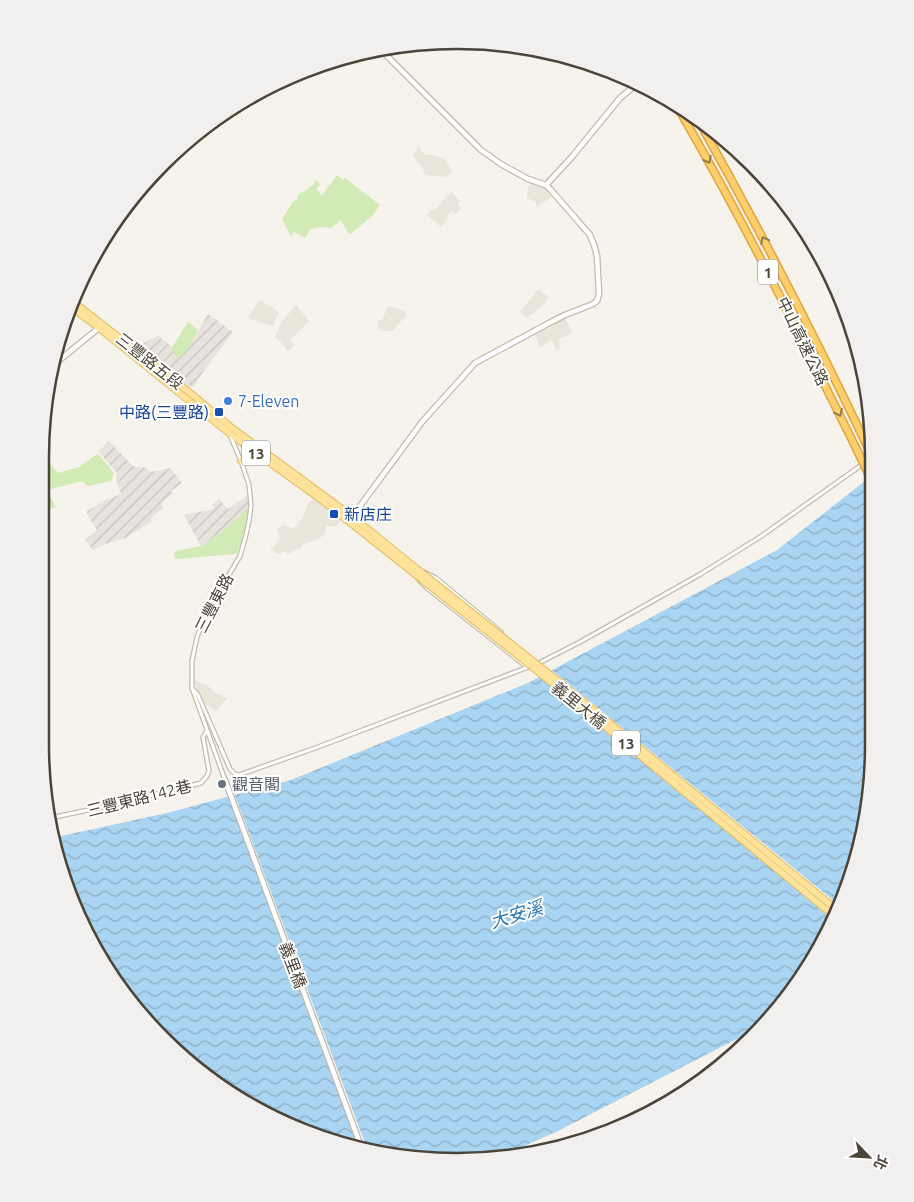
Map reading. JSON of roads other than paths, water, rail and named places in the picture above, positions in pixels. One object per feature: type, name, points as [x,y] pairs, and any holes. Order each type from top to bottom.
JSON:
[{"type":"highway","name":"中山高速公路","points":[[684,118],[761,258],[865,467]]},
{"type":"highway","name":"中山高速公路","points":[[705,132],[772,254],[864,439]]},
{"type":"main road","name":"三豐路五段","points":[[78,306],[101,326],[194,396],[257,453],[351,519]]},
{"type":"main road","name":"三豐路五段","points":[[76,310],[101,326]]},
{"type":"main road","name":"三豐路五段","points":[[231,430],[351,519],[416,571]]},
{"type":"main road","points":[[242,460],[246,456],[257,453]]},
{"type":"main road","name":"義里大橋","points":[[416,571],[563,685],[832,906]]},
{"type":"main road","name":"義里大橋","points":[[416,571],[829,912]]},
{"type":"street","points":[[351,519],[422,422],[475,363],[551,322],[597,302],[599,294],[597,256],[590,236],[546,185],[528,179],[481,150],[385,55]]},
{"type":"street","points":[[546,185],[571,158],[620,98],[632,88]]},
{"type":"street","points":[[61,359],[101,326]]},
{"type":"street","name":"三豐東路","points":[[225,780],[192,688],[192,661],[197,637],[206,614],[240,556],[249,521],[249,485],[231,430]]},
{"type":"street","points":[[192,688],[198,694],[230,769],[239,775],[528,668],[580,642],[700,575],[760,537],[865,463]]},
{"type":"street","points":[[416,571],[430,574],[436,578],[538,663]]},
{"type":"street","points":[[416,571],[421,582],[427,588],[528,668]]},
{"type":"street","name":"三豐東路142巷","points":[[56,817],[103,808],[201,783],[209,772],[203,737],[207,731]]},
{"type":"street","name":"義里橋","points":[[225,780],[359,1141]]},
{"type":"water","name":"大安溪","points":[[865,481],[865,745],[862,798],[857,825],[844,876],[811,949],[781,994],[745,1035],[556,1132],[517,1149],[457,1153],[404,1150],[326,1132],[276,1111],[230,1084],[208,1069],[168,1034],[133,994],[103,949],[70,876],[60,836],[167,813],[291,780],[528,683],[777,550]]},
{"type":"place","name":"7-Eleven","points":[[228,401]]},
{"type":"place","name":"中路(三豐路)","points":[[219,412]]},
{"type":"place","name":"新店庄","points":[[334,514]]},
{"type":"place","name":"觀音閣","points":[[222,784]]}]
